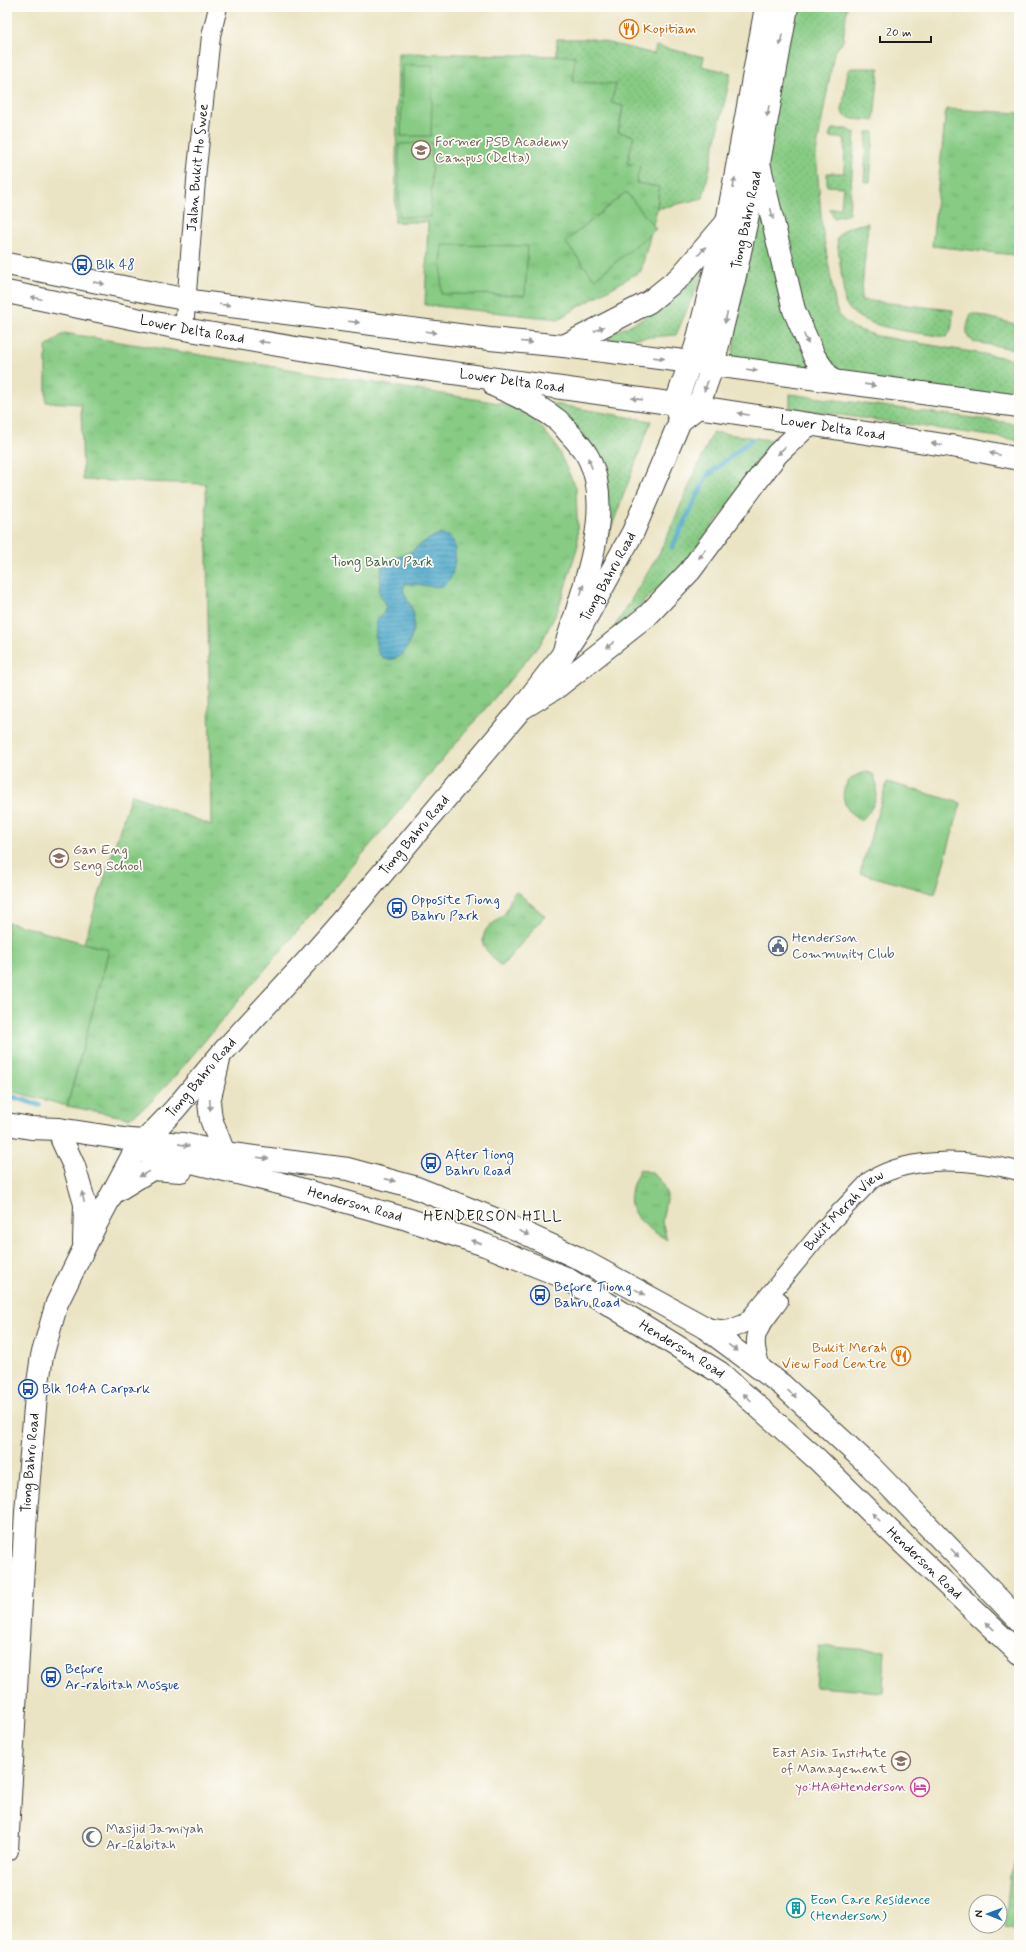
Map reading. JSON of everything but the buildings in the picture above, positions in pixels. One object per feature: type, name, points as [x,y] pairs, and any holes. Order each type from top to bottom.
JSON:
[{"type":"main road","name":"Tiong Bahru Road","points":[[7,1850],[26,1519],[36,1396],[42,1356],[57,1303],[83,1249],[140,1146],[175,1109],[221,1054],[318,950],[521,709],[563,654],[581,627],[633,532],[651,493],[678,413],[714,277],[727,222],[766,7]]},
{"type":"main road","name":"Tiong Bahru Road","points":[[698,407],[713,365],[727,310],[759,162],[787,7]]},
{"type":"main road","points":[[759,162],[794,310],[814,356],[831,380]]},
{"type":"main road","points":[[564,346],[649,302],[680,277],[727,222]]},
{"type":"main road","name":"Lower Delta Road","points":[[7,264],[186,300],[468,336],[691,362],[1019,406]]},
{"type":"main road","name":"Lower Delta Road","points":[[7,292],[184,329],[396,365],[474,376],[678,413],[698,407],[970,449],[1019,459]]},
{"type":"main road","points":[[474,376],[524,399],[557,420],[577,441],[589,459],[596,484],[599,518],[595,544],[563,654]]},
{"type":"main road","points":[[521,709],[557,687],[647,616],[690,571],[777,454],[809,424]]},
{"type":"main road","points":[[221,1054],[209,1102],[211,1119],[224,1153]]},
{"type":"main road","name":"Henderson Road","points":[[7,1124],[31,1128],[59,1129],[115,1138],[179,1159],[279,1184],[428,1226],[485,1245],[566,1278],[720,1372],[818,1460],[889,1530],[1019,1653]]},
{"type":"main road","name":"Henderson Road","points":[[31,1128],[62,1140],[140,1146],[183,1144],[224,1153],[348,1169],[414,1187],[492,1218],[576,1257],[704,1327],[762,1369],[814,1413],[871,1467],[1019,1620]]},
{"type":"main road","points":[[62,1140],[74,1166],[85,1204],[83,1249]]},
{"type":"main road","points":[[113,1194],[152,1169],[173,1172],[206,1172],[279,1184]]},
{"type":"street","name":"Jalan Bukit Ho Swee","points":[[184,329],[211,36],[218,7]]},
{"type":"street","name":"Bukit Merah View","points":[[704,1327],[728,1330],[746,1323],[822,1231],[871,1180],[880,1174],[919,1164],[948,1162],[995,1166],[1019,1171]]},
{"type":"street","name":"Bukit Merah View","points":[[762,1369],[757,1356],[755,1342],[756,1332],[805,1265],[849,1214],[876,1188],[894,1179],[925,1173],[954,1172],[993,1176],[1019,1183]]},
{"type":"green space","points":[[790,7],[847,7],[843,41],[834,53],[816,153],[822,227],[836,308],[841,318],[854,328],[877,336],[1019,360],[1019,400],[731,362]]},
{"type":"green space","points":[[557,39],[593,39],[654,54],[656,46],[704,57],[702,66],[731,73],[703,198],[657,209],[659,187],[636,183],[627,163],[634,136],[618,132],[623,106],[611,103],[573,82],[557,56]]},
{"type":"green space","points":[[398,53],[575,56],[573,82],[616,84],[611,103],[623,106],[618,132],[634,136],[627,163],[640,166],[636,183],[659,187],[657,209],[641,271],[558,319],[425,305],[428,222],[395,222]]},
{"type":"green space","points":[[402,65],[433,65],[431,136],[401,136]]},
{"type":"green space","points":[[852,68],[879,68],[874,121],[853,119],[844,116],[842,111],[848,70]]},
{"type":"green space","points":[[946,109],[1019,113],[1019,240],[1014,255],[932,246]]},
{"type":"green space","points":[[832,129],[846,129],[855,133],[849,214],[834,218],[829,209],[841,208],[843,187],[827,186],[827,173],[844,173],[845,139],[829,137]]},
{"type":"green space","points":[[867,132],[874,132],[870,182],[864,182]]},
{"type":"green space","points":[[432,143],[431,217],[399,217],[399,144]]},
{"type":"green space","points":[[626,192],[656,229],[595,279],[565,242]]},
{"type":"green space","points":[[868,223],[861,300],[953,310],[950,332],[946,337],[906,331],[876,324],[862,319],[852,312],[845,303],[837,239],[846,229]]},
{"type":"green space","points":[[442,245],[528,246],[525,295],[441,294]]},
{"type":"green space","points":[[711,255],[676,335],[598,341],[648,316],[687,286]]},
{"type":"green space","points":[[971,313],[1019,325],[1019,350],[974,342],[970,339],[967,333],[967,325]]},
{"type":"green space","name":"Tiong Bahru Park","points":[[64,333],[505,404],[523,412],[532,418],[542,428],[555,444],[576,488],[578,545],[558,610],[541,643],[175,1076],[147,1106],[129,1118],[67,1106],[109,950],[84,943],[131,794],[211,825],[206,484],[83,480],[81,404],[46,402],[46,347]]},
{"type":"green space","points":[[790,394],[1019,424],[1019,440],[790,408]]},
{"type":"green space","points":[[548,403],[651,421],[584,601],[595,476]]},
{"type":"green space","points":[[713,432],[778,441],[683,564],[611,633],[660,552]]},
{"type":"green space","points":[[867,772],[873,774],[875,780],[875,800],[873,806],[865,817],[859,820],[846,807],[844,792],[846,785],[850,780],[857,775]]},
{"type":"green space","points":[[887,782],[961,803],[935,894],[860,873]]},
{"type":"green space","points":[[516,891],[545,916],[501,967],[483,946],[484,936],[488,928],[505,913],[512,896]]},
{"type":"green space","points":[[7,922],[109,950],[67,1106],[7,1090]]},
{"type":"green space","points":[[640,1169],[652,1173],[661,1181],[667,1195],[662,1221],[667,1240],[647,1227],[632,1209],[630,1201],[632,1190],[634,1181]]},
{"type":"green space","points":[[819,1646],[885,1651],[883,1692],[816,1687]]},
{"type":"green space","points":[[1019,1850],[1019,1931],[1008,1928],[1008,1896],[1010,1876]]},
{"type":"water","points":[[440,534],[448,537],[453,542],[455,560],[452,574],[446,584],[442,586],[405,584],[403,590],[413,610],[414,616],[412,635],[407,648],[403,653],[392,659],[385,659],[378,653],[376,639],[376,620],[383,614],[386,607],[379,592],[382,562],[406,554],[430,538]]},
{"type":"waterway","points":[[672,547],[707,476],[751,440]]},
{"type":"waterway","points":[[7,1095],[39,1105]]},
{"type":"place","name":"Kopitiam","points":[[629,29]]},
{"type":"place","name":"Former PSB Academy Campus (Delta)","points":[[421,150]]},
{"type":"place","name":"Blk 48","points":[[82,265]]},
{"type":"place","name":"Gan Eng Seng School","points":[[59,858]]},
{"type":"place","name":"Opposite Tiong Bahru Park","points":[[397,908]]},
{"type":"place","name":"Henderson Community Club","points":[[778,946]]},
{"type":"place","name":"After Tiong Bahru Road","points":[[431,1163]]},
{"type":"place","name":"Before Tiong Bahru Road","points":[[540,1295]]},
{"type":"place","name":"Bukit Merah View Food Centre","points":[[901,1356]]},
{"type":"place","name":"Blk 104A Carpark","points":[[28,1389]]},
{"type":"place","name":"Before Ar-rabitah Mosque","points":[[51,1677]]},
{"type":"place","name":"East Asia Institute of Management","points":[[901,1761]]},
{"type":"place","name":"yo:HA@Henderson","points":[[920,1787]]},
{"type":"place","name":"Masjid Jamiyah Ar-Rabitah","points":[[92,1837]]},
{"type":"place","name":"Econ Care Residence (Henderson)","points":[[796,1908]]},
{"type":"district","name":"HENDERSON HILL","points":[[493,1217]]}]
